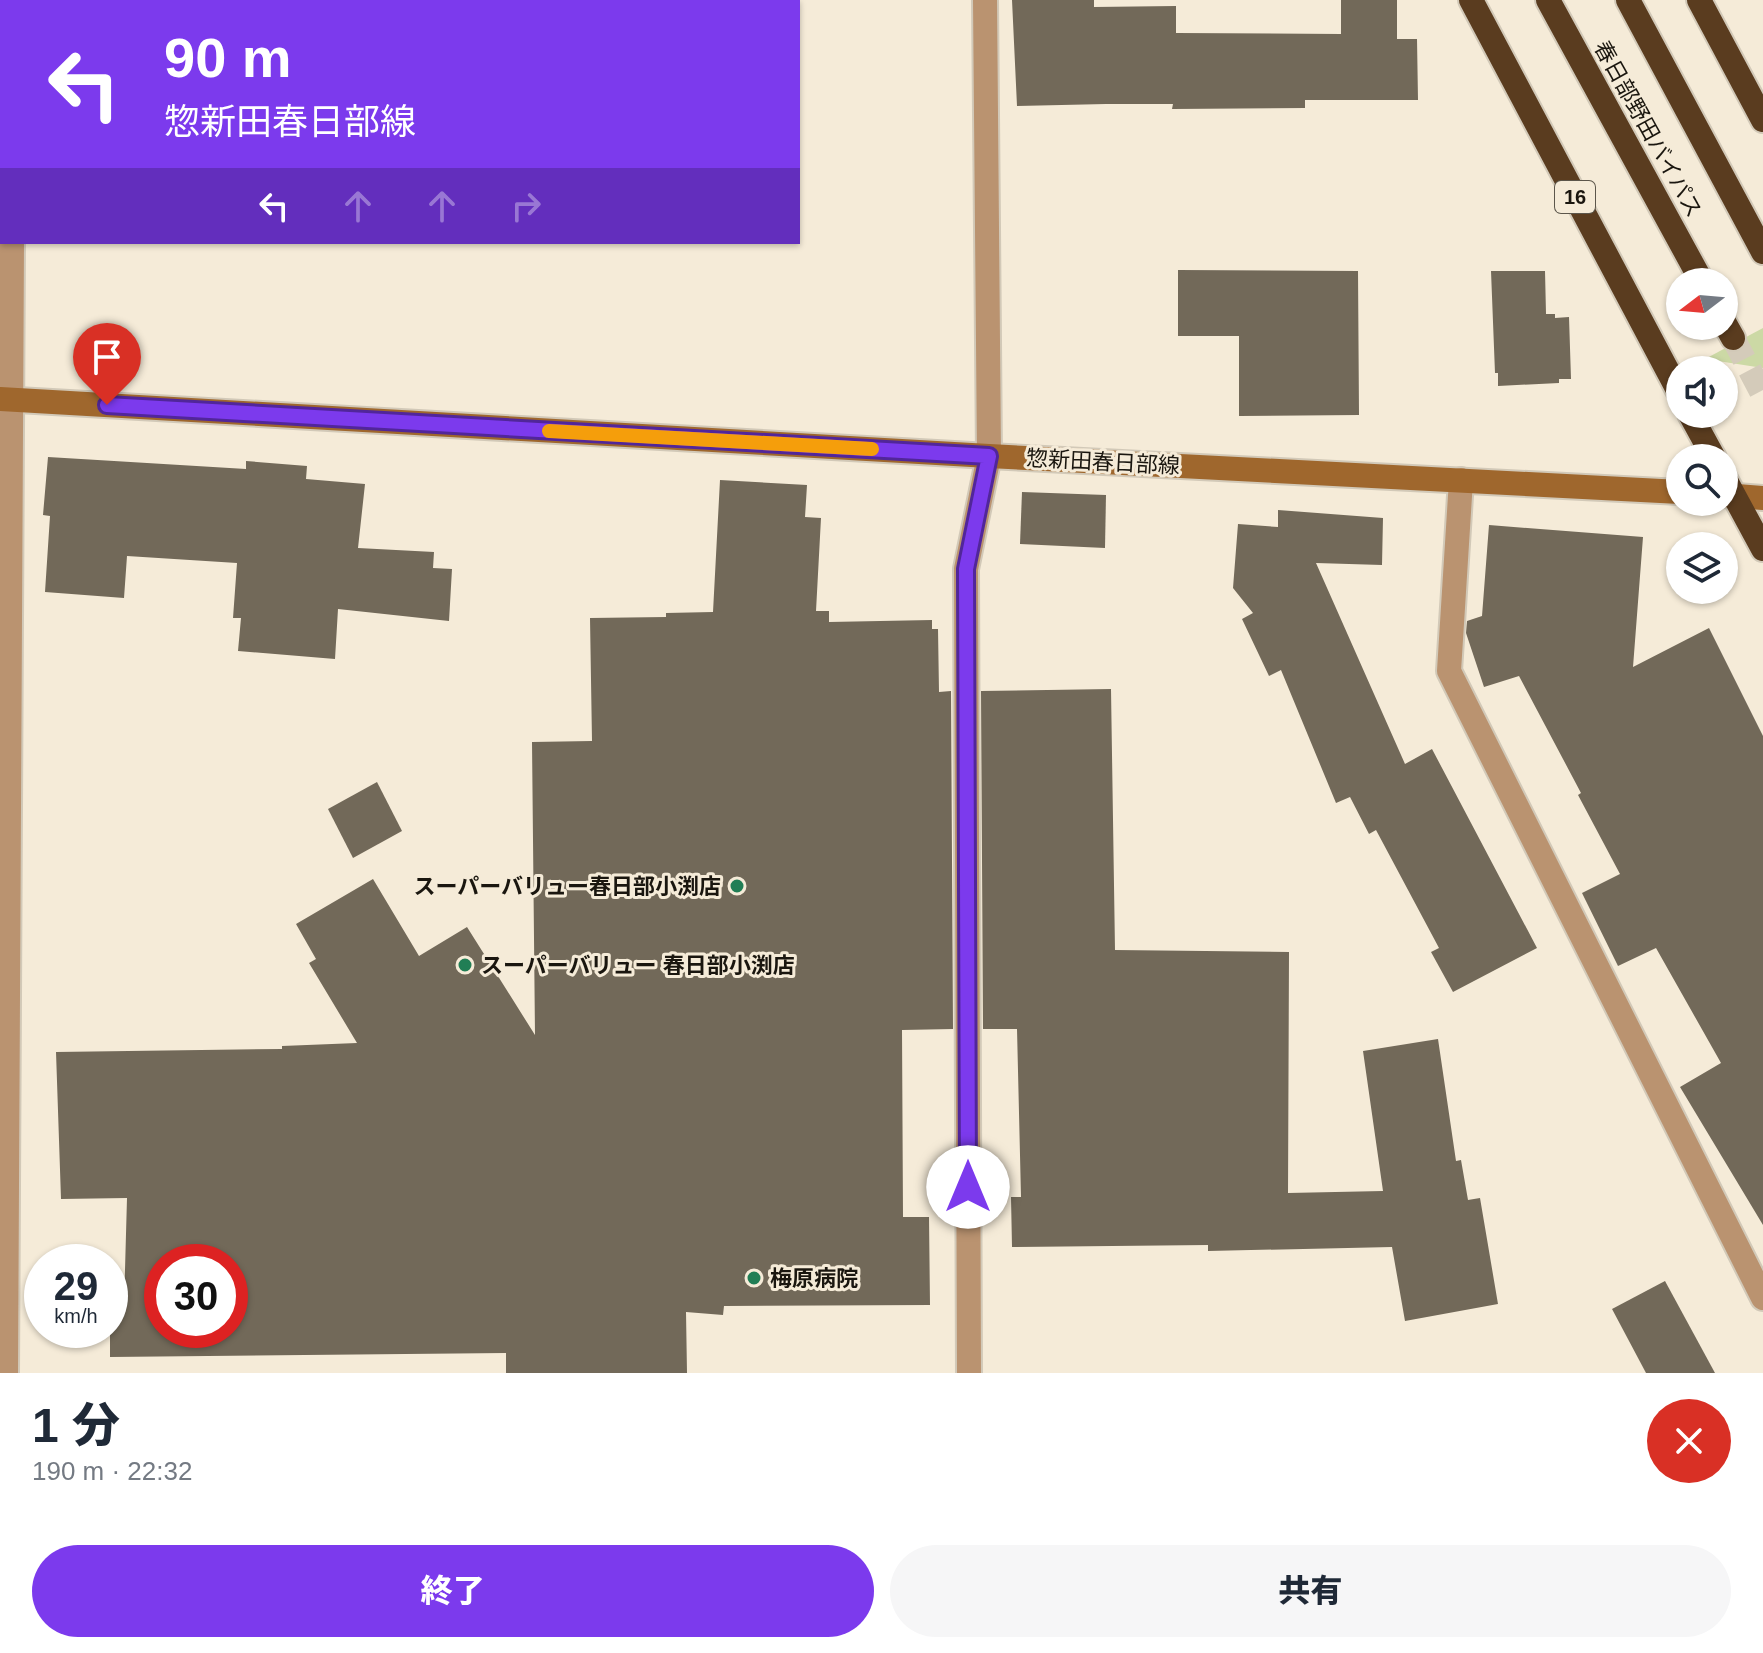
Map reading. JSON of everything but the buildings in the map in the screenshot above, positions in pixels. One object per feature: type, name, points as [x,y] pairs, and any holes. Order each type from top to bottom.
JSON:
[{"type":"highway","name":"16","points":[[1471,0],[1666,368]]},
{"type":"highway","name":"春日部野田バイパス","points":[[1548,0],[1694,268]]},
{"type":"highway","name":"春日部野田バイパス","points":[[1628,0],[1763,252]]},
{"type":"highway","points":[[1699,0],[1763,120]]},
{"type":"highway","points":[[1738,507],[1763,549]]},
{"type":"main road","name":"惣新田春日部線","points":[[6,399],[1666,491]]},
{"type":"main road","points":[[1738,492],[1763,498]]},
{"type":"street","points":[[969,1373],[966,569],[989,456],[985,0]]},
{"type":"street","points":[[6,1373],[6,399],[12,244]]},
{"type":"street","points":[[1461,480],[1449,671],[1763,1298]]},
{"type":"green space","points":[[1763,328],[1763,368],[1738,364],[1738,356],[1711,356]]},
{"type":"tunnel","points":[[1734,340],[1763,395]]},
{"type":"slow traffic","points":[[549,431],[872,449]]},
{"type":"place","name":"スーパーバリュー春日部小渕店","points":[[737,886]]},
{"type":"place","name":"スーパーバリュー 春日部小渕店","points":[[465,965]]},
{"type":"place","name":"梅原病院","points":[[754,1278]]},
{"type":"route","points":[[107,405],[989,456],[966,569],[968,1187]]}]
